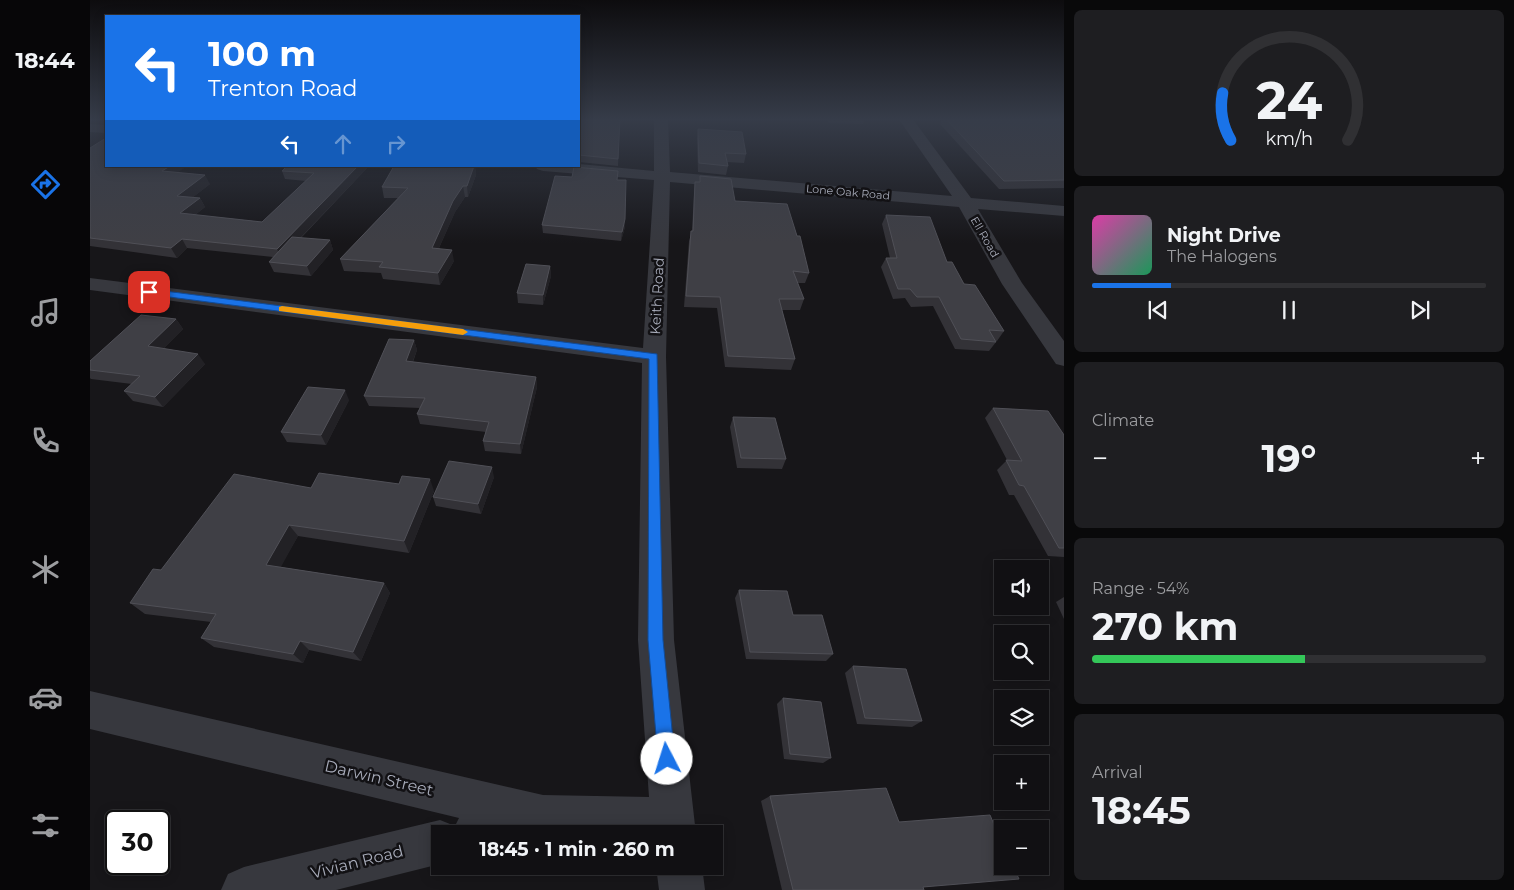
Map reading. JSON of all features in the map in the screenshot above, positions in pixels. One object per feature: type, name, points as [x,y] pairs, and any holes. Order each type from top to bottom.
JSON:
[{"type":"street","name":"Keith Road","points":[[662,160],[654,357],[656,640],[673,825]]},
{"type":"street","name":"Ell Road","points":[[935,160],[965,202],[1012,284],[1064,358]]},
{"type":"street","name":"Lone Oak Road","points":[[555,167],[1064,211]]},
{"type":"street","points":[[90,284],[654,357]]},
{"type":"street","name":"Darwin Street","points":[[90,710],[543,817],[659,825]]},
{"type":"street","points":[[511,825],[543,817]]},
{"type":"street","name":"Vivian Road","points":[[244,890],[431,844]]},
{"type":"street","points":[[680,875],[682,890]]},
{"type":"building","points":[[90,160],[105,160],[105,167],[168,167],[162,171],[205,175],[177,196],[200,198],[180,213],[262,222],[314,173],[282,171],[286,167],[357,167],[277,249],[182,239],[171,248],[90,238]]},
{"type":"building","points":[[699,160],[727,160],[728,166],[699,163]]},
{"type":"building","points":[[984,160],[1064,160],[1064,180],[1004,181]]},
{"type":"building","points":[[393,167],[474,167],[467,186],[463,186],[453,201],[432,248],[452,250],[438,273],[379,267],[383,262],[340,259],[408,188],[382,187]]},
{"type":"building","points":[[574,167],[618,171],[617,180],[626,180],[625,219],[622,232],[542,225],[555,176],[572,177]]},
{"type":"building","points":[[700,176],[731,179],[735,201],[787,204],[797,236],[800,236],[809,273],[793,271],[804,299],[779,299],[795,359],[728,356],[720,297],[686,296],[691,231],[693,231],[695,182],[700,182]]},
{"type":"building","points":[[886,215],[930,217],[947,262],[952,262],[964,284],[975,285],[1004,331],[989,330],[996,342],[961,339],[939,297],[917,297],[910,289],[898,289],[886,258],[897,258]]},
{"type":"building","points":[[292,237],[330,240],[307,266],[269,262]]},
{"type":"building","points":[[526,264],[550,266],[543,295],[517,293]]},
{"type":"building","points":[[141,315],[176,319],[148,346],[198,354],[155,397],[124,391],[140,376],[90,370],[90,361]]},
{"type":"building","points":[[389,339],[414,340],[406,361],[536,377],[520,444],[483,441],[489,422],[417,414],[425,398],[364,396]]},
{"type":"building","points":[[308,387],[345,390],[321,435],[281,432]]},
{"type":"building","points":[[993,408],[1048,411],[1064,435],[1064,548],[1059,548],[1024,486],[1019,485],[1006,460],[1022,461]]},
{"type":"building","points":[[733,417],[775,418],[786,459],[741,458]]},
{"type":"building","points":[[449,461],[492,467],[478,504],[433,497]]},
{"type":"building","points":[[319,473],[399,484],[402,476],[430,479],[404,541],[289,525],[266,565],[384,583],[353,652],[300,641],[293,654],[201,638],[216,614],[130,603],[153,569],[161,570],[234,474],[311,488]]},
{"type":"building","points":[[739,590],[787,591],[793,615],[822,615],[833,654],[750,652]]},
{"type":"building","points":[[853,666],[906,669],[922,721],[865,718]]},
{"type":"building","points":[[783,698],[821,702],[831,758],[790,754]]},
{"type":"building","points":[[886,788],[899,822],[990,815],[994,824],[994,875],[1017,875],[1019,879],[923,887],[924,890],[793,890],[770,796]]},
{"type":"slow traffic","points":[[282,309],[463,332]]},
{"type":"route","points":[[149,292],[654,357],[656,640],[667,759]]}]
